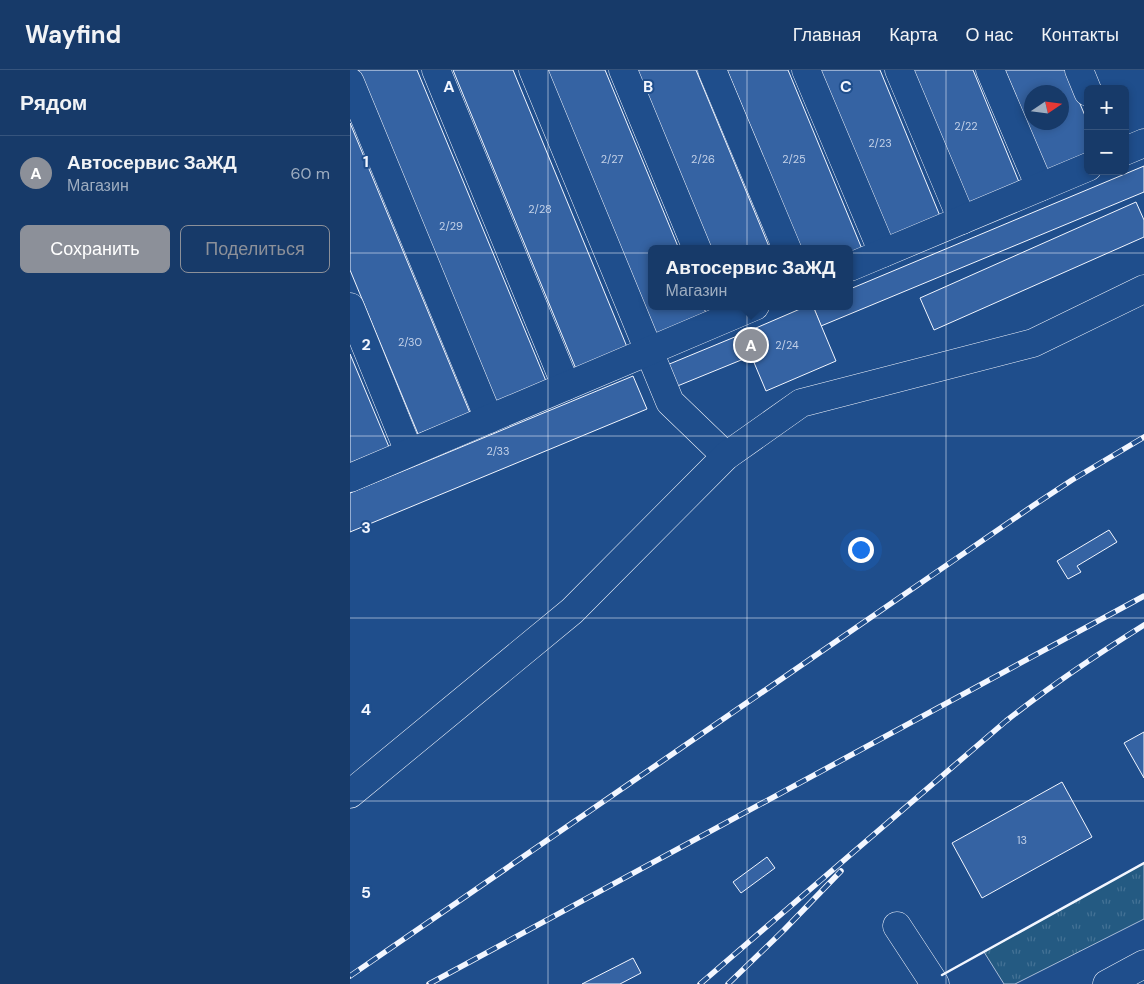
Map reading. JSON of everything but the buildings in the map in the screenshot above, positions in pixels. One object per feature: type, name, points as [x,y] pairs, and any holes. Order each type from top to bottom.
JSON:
[{"type":"main road","points":[[436,70],[566,386]]},
{"type":"main road","points":[[534,70],[670,402],[726,456]]},
{"type":"main road","points":[[623,70],[695,245]]},
{"type":"main road","points":[[712,70],[785,245]]},
{"type":"main road","points":[[806,70],[883,252]]},
{"type":"main road","points":[[899,70],[962,220]]},
{"type":"main road","points":[[990,70],[1040,187]]},
{"type":"main road","points":[[1079,70],[1085,85]]},
{"type":"main road","points":[[350,82],[489,419]]},
{"type":"main road","points":[[1129,149],[1144,143]]},
{"type":"main road","points":[[853,266],[1084,169]]},
{"type":"main road","points":[[350,794],[572,611],[726,456],[801,403],[1033,343],[1144,289]]},
{"type":"main road","points":[[350,307],[409,452]]},
{"type":"main road","points":[[350,478],[649,350],[723,312]]},
{"type":"main road","points":[[897,926],[934,984]]},
{"type":"main road","points":[[1107,984],[1144,964]]},
{"type":"green space","points":[[1144,863],[1144,919],[1015,984],[1004,984],[984,952]]},
{"type":"railway","points":[[350,976],[1034,505],[1144,437]]},
{"type":"railway","points":[[429,984],[1144,596]]},
{"type":"railway","points":[[700,984],[1006,721],[1039,695],[1144,625]]},
{"type":"railway","points":[[728,984],[841,871]]},
{"type":"wall","points":[[942,975],[1144,863]]},
{"type":"place","name":"Автосервис ЗаЖД","points":[[751,345]]}]
